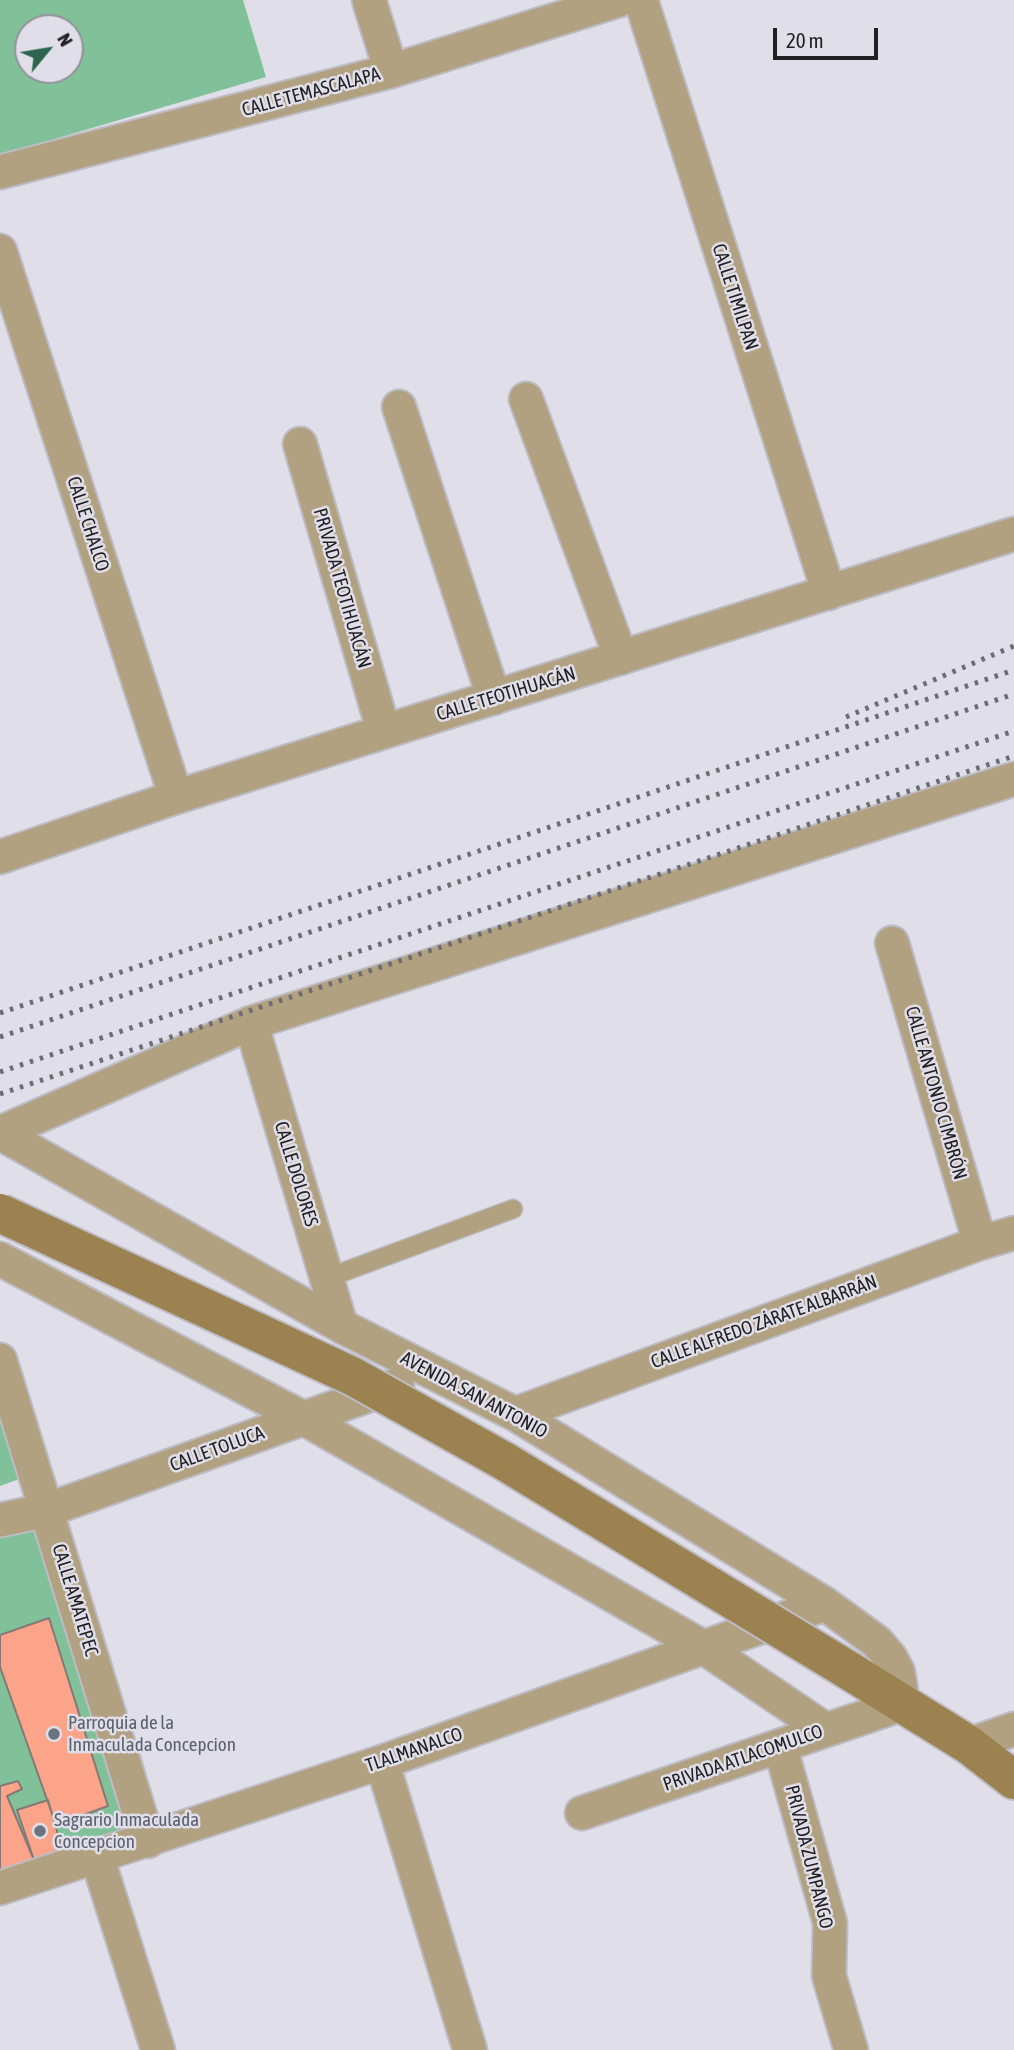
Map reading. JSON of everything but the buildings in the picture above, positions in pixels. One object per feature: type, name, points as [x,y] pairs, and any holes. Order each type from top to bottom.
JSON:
[{"type":"main road","points":[[0,1213],[352,1376],[504,1461],[848,1670],[969,1745],[1014,1780]]},
{"type":"street","points":[[369,0],[391,71]]},
{"type":"street","name":"CALLE TIMILPAN","points":[[641,0],[829,593]]},
{"type":"street","name":"CALLE TEMASCALAPA","points":[[0,172],[391,71],[608,2]]},
{"type":"street","name":"CALLE CHALCO","points":[[0,251],[176,796]]},
{"type":"street","points":[[526,399],[621,658]]},
{"type":"street","points":[[399,407],[494,698]]},
{"type":"street","name":"PRIVADA TEOTIHUACÁN","points":[[300,443],[384,732]]},
{"type":"street","name":"CALLE TEOTIHUACÁN","points":[[0,857],[176,796],[1014,534]]},
{"type":"street","points":[[0,1133],[251,1023],[1014,779]]},
{"type":"street","name":"CALLE ANTONIO CIMBRÓN","points":[[892,943],[1004,1243]]},
{"type":"street","name":"CALLE DOLORES","points":[[251,1023],[341,1326]]},
{"type":"street","name":"AVENIDA SAN ANTONIO","points":[[0,1133],[341,1326],[515,1414],[825,1604],[877,1642],[890,1657],[898,1672],[903,1704]]},
{"type":"street","name":"CALLE ALFREDO ZÁRATE ALBARRÁN","points":[[515,1414],[1004,1243]]},
{"type":"street","points":[[0,1259],[303,1418],[703,1647],[826,1730]]},
{"type":"street","name":"CALLE AMATEPEC","points":[[0,1360],[148,1841]]},
{"type":"street","name":"CALLE TOLUCA","points":[[0,1520],[47,1510],[433,1372]]},
{"type":"street","name":"TLALMANALCO","points":[[0,1888],[382,1762],[825,1604]]},
{"type":"street","name":"PRIVADA ATLACOMULCO","points":[[582,1813],[903,1704]]},
{"type":"street","points":[[969,1745],[1014,1729]]},
{"type":"street","name":"PRIVADA ZUMPANGO","points":[[780,1746],[830,1923],[829,1976],[850,2050]]},
{"type":"street","points":[[382,1762],[470,2050]]},
{"type":"street","points":[[97,1857],[159,2050]]},
{"type":"lane","points":[[327,1278],[513,1209]]},
{"type":"green space","points":[[0,0],[243,0],[266,77],[0,155]]},
{"type":"green space","points":[[0,1378],[30,1475],[0,1486]]},
{"type":"green space","points":[[42,1520],[145,1832],[0,1873],[0,1528]]},
{"type":"railway","points":[[846,717],[1014,646]]},
{"type":"railway","points":[[0,1013],[1014,670]]},
{"type":"railway","points":[[0,1037],[1014,694]]},
{"type":"railway","points":[[0,1072],[1014,731]]},
{"type":"railway","points":[[0,1094],[1014,756]]},
{"type":"place","name":"Parroquia de la Inmaculada Concepcion","points":[[54,1734]]},
{"type":"place","name":"Sagrario Inmaculada Concepcion","points":[[40,1831]]}]
